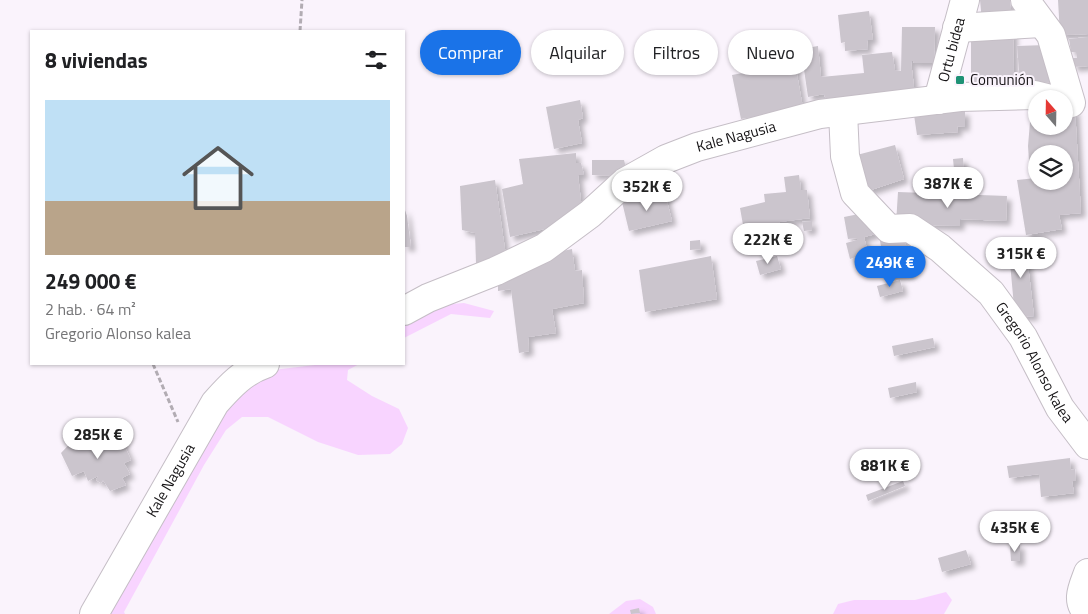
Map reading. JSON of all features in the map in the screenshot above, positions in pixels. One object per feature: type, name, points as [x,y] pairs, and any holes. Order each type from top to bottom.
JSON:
[{"type":"street","name":"Ortu bidea","points":[[938,100],[965,0]]},
{"type":"street","points":[[1025,0],[1051,35],[1065,90]]},
{"type":"street","points":[[957,28],[1042,23]]},
{"type":"street","name":"Kale Nagusia","points":[[405,310],[428,298],[496,271],[544,248],[590,214],[625,182],[666,160],[697,147],[820,114],[960,97],[1028,95]]},
{"type":"street","name":"Gregorio Alonso kalea","points":[[842,112],[845,156],[855,193],[889,229],[910,228],[940,248],[991,293],[1023,337],[1060,408],[1088,446]]},
{"type":"street","name":"Kale Nagusia","points":[[94,614],[215,403],[233,383],[252,368],[262,365]]},
{"type":"street","points":[[1088,573],[1080,596],[1082,608],[1088,613]]},
{"type":"path","points":[[300,30],[302,0]]},
{"type":"path","points":[[153,365],[189,447]]},
{"type":"shaded area","points":[[464,303],[494,311],[490,318],[451,314],[405,337],[405,323],[439,305]]},
{"type":"shaded area","points":[[315,365],[357,365],[348,370],[347,380],[372,396],[399,409],[408,428],[402,444],[390,454],[358,455],[318,442],[268,417],[242,417],[226,430],[204,465],[124,612],[125,614],[106,614],[237,392],[273,370]]},
{"type":"shaded area","points":[[946,592],[952,600],[944,614],[833,614],[838,604],[854,600],[915,600]]},
{"type":"shaded area","points":[[640,599],[653,607],[656,614],[609,614],[626,601]]},
{"type":"building","points":[[980,0],[1010,0],[1012,19],[982,22]]},
{"type":"building","points":[[1058,0],[1088,0],[1088,34],[1060,35]]},
{"type":"building","points":[[869,11],[873,40],[867,40],[868,49],[845,51],[845,42],[841,43],[838,15]]},
{"type":"building","points":[[902,27],[935,27],[934,63],[914,63],[911,61],[915,96],[827,103],[824,94],[808,97],[805,75],[813,75],[813,47],[818,46],[821,77],[864,73],[862,55],[892,52],[895,70],[901,71]]},
{"type":"building","points":[[971,30],[1013,30],[1014,82],[971,82]]},
{"type":"building","points":[[1088,37],[1088,66],[1073,67],[1072,58],[1077,58],[1077,52],[1071,52],[1069,39]]},
{"type":"building","points":[[1046,45],[1053,82],[1020,83],[1017,46]]},
{"type":"building","points":[[732,75],[797,75],[803,108],[741,119]]},
{"type":"building","points":[[580,100],[583,118],[578,120],[582,143],[554,149],[546,107]]},
{"type":"building","points":[[1073,109],[1075,109],[1081,213],[1059,215],[1062,229],[1026,235],[1017,180],[1028,179],[1028,190],[1073,190],[1073,145],[1028,145],[1029,135],[1073,135]]},
{"type":"building","points":[[965,111],[965,127],[957,126],[958,132],[917,135],[914,115]]},
{"type":"building","points":[[895,145],[904,179],[865,192],[853,156]]},
{"type":"building","points":[[576,153],[576,163],[581,163],[584,175],[578,175],[583,218],[510,237],[502,189],[523,184],[519,159]]},
{"type":"building","points":[[963,158],[964,168],[954,169],[953,159]]},
{"type":"building","points":[[592,160],[624,160],[627,172],[617,176],[592,175]]},
{"type":"building","points":[[799,175],[801,190],[807,190],[810,218],[779,222],[782,239],[778,240],[779,243],[747,247],[740,208],[765,202],[764,194],[786,192],[784,177]]},
{"type":"building","points":[[495,180],[507,263],[476,263],[475,233],[462,230],[460,186]]},
{"type":"building","points":[[898,192],[1007,196],[1006,221],[960,219],[960,226],[896,224]]},
{"type":"building","points":[[665,193],[672,221],[629,231],[622,202]]},
{"type":"building","points":[[405,210],[407,216],[411,247],[405,247]]},
{"type":"building","points":[[869,212],[876,234],[864,237],[868,253],[850,259],[846,243],[857,240],[857,238],[848,239],[844,217]]},
{"type":"building","points":[[812,221],[812,230],[804,231],[802,222]]},
{"type":"building","points":[[903,232],[912,273],[887,277],[879,236]]},
{"type":"building","points":[[1025,239],[1034,316],[1015,317],[1008,241]]},
{"type":"building","points":[[700,240],[701,249],[690,250],[690,241]]},
{"type":"building","points":[[572,249],[575,271],[582,270],[584,303],[552,309],[556,333],[528,337],[529,351],[519,353],[511,289],[498,291],[498,276],[540,256]]},
{"type":"building","points":[[711,256],[717,299],[645,312],[639,270]]},
{"type":"building","points":[[777,256],[781,269],[760,275],[756,261]]},
{"type":"building","points":[[900,280],[903,291],[880,297],[877,286]]},
{"type":"building","points":[[933,338],[935,347],[894,356],[892,346]]},
{"type":"building","points":[[916,382],[917,392],[890,398],[888,388]]},
{"type":"building","points":[[85,428],[101,446],[120,436],[131,460],[124,463],[130,474],[122,478],[126,485],[110,491],[103,480],[101,483],[96,480],[98,476],[88,481],[84,471],[72,476],[61,453]]},
{"type":"building","points":[[1070,458],[1071,470],[1075,469],[1076,481],[1072,481],[1074,493],[1041,497],[1039,474],[1009,478],[1007,466]]},
{"type":"building","points":[[903,481],[905,486],[868,501],[866,495]]},
{"type":"building","points":[[1020,544],[1020,561],[1011,561],[1010,545]]},
{"type":"building","points":[[966,550],[971,564],[942,572],[938,558]]},
{"type":"building","points":[[639,608],[640,613],[631,614],[630,610]]},
{"type":"place","name":"Comunión","points":[[960,80]]}]
